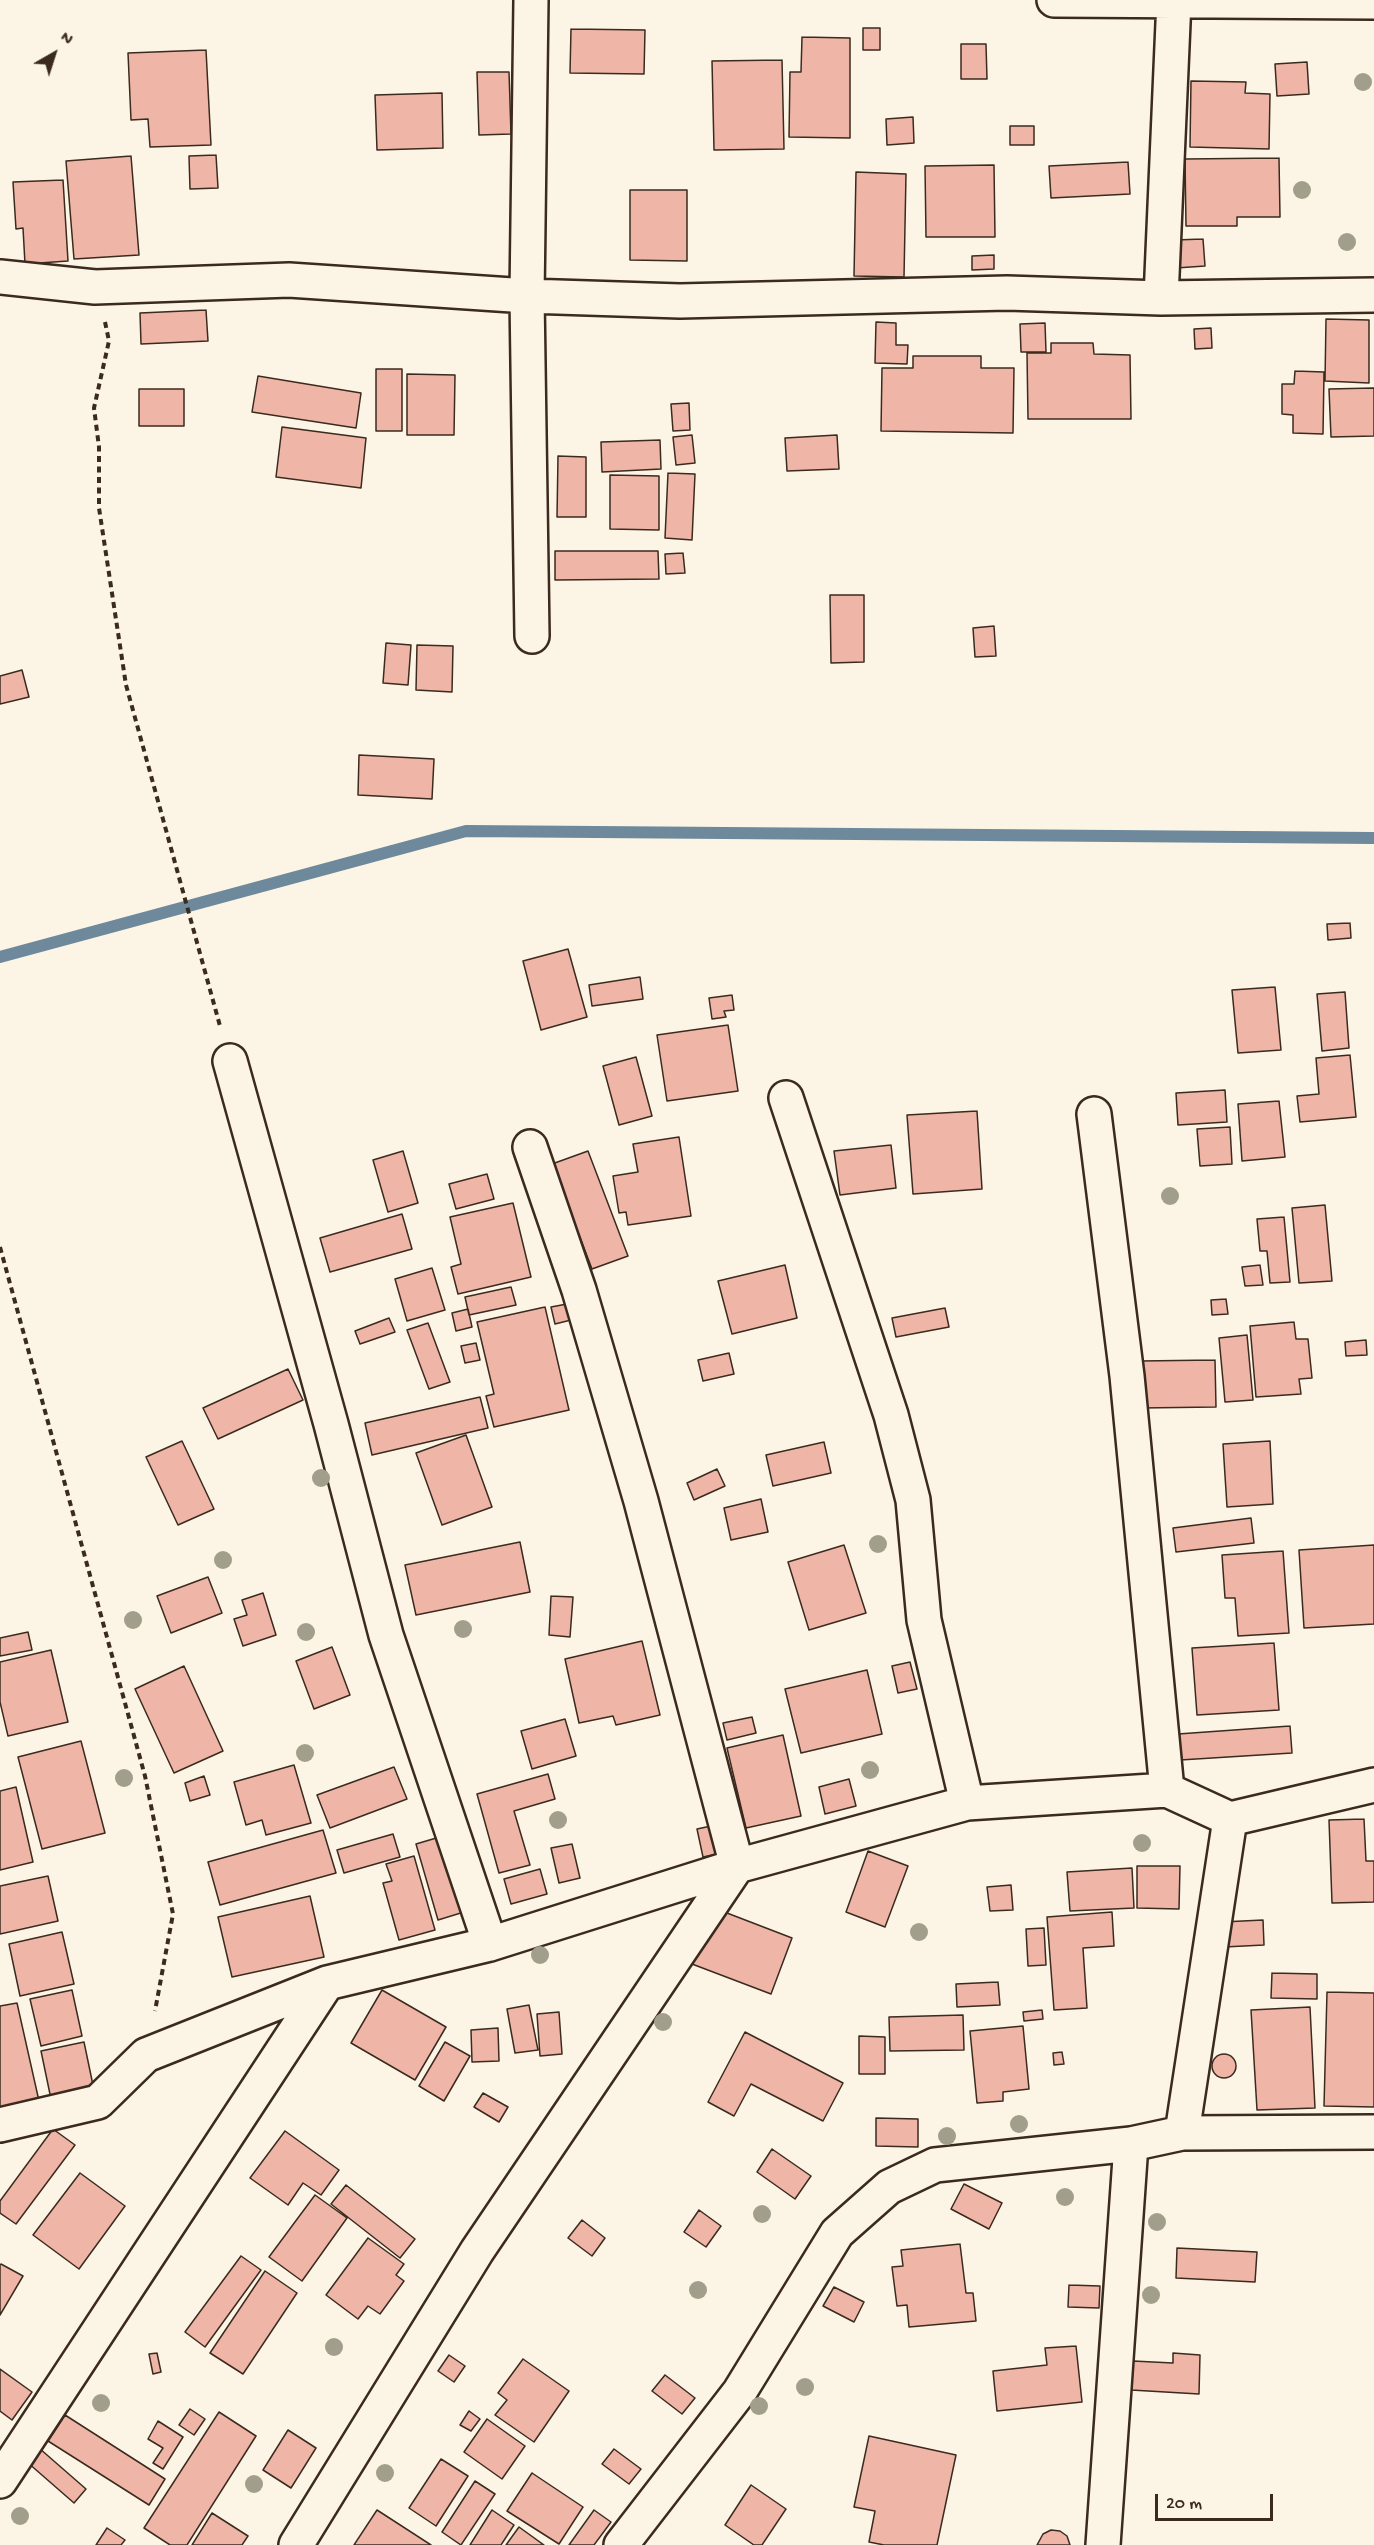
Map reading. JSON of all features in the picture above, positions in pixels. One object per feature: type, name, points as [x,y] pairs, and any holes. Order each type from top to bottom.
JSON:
[{"type":"street","points":[[531,0],[526,296],[532,636]]},
{"type":"street","points":[[1054,0],[1374,2]]},
{"type":"street","points":[[1161,298],[1174,1]]},
{"type":"street","points":[[0,277],[95,286],[289,280],[526,296],[680,301],[1007,293],[1161,298],[1374,295]]},
{"type":"street","points":[[230,1061],[331,1424],[386,1635],[490,1944]]},
{"type":"street","points":[[786,1098],[891,1415],[913,1500],[924,1620],[967,1803]]},
{"type":"street","points":[[1094,1114],[1127,1376],[1167,1791]]},
{"type":"street","points":[[296,2545],[477,2251],[737,1866],[641,1501],[579,1290],[530,1147]]},
{"type":"street","points":[[0,2125],[98,2102],[146,2055],[327,1983],[490,1944],[737,1866],[967,1803],[1167,1791],[1230,1819],[1374,1785]]},
{"type":"street","points":[[1182,2133],[1230,1819]]},
{"type":"street","points":[[0,2481],[327,1983]]},
{"type":"street","points":[[621,2545],[740,2391],[837,2233],[889,2187],[935,2165],[1131,2144],[1182,2133],[1374,2132]]},
{"type":"street","points":[[1103,2545],[1131,2144]]},
{"type":"path","points":[[95,286],[110,341],[94,408],[99,447],[99,508],[126,685],[230,1061]]},
{"type":"path","points":[[0,1246],[145,1776],[173,1914],[146,2055]]},
{"type":"building","points":[[863,28],[880,28],[880,50],[863,50]]},
{"type":"building","points":[[571,29],[645,30],[644,74],[570,73]]},
{"type":"building","points":[[802,37],[850,38],[850,138],[789,137],[790,72],[801,72]]},
{"type":"building","points":[[961,44],[986,44],[987,79],[961,79]]},
{"type":"building","points":[[206,50],[211,145],[150,147],[148,119],[131,120],[128,53]]},
{"type":"building","points":[[782,60],[784,149],[714,150],[712,61]]},
{"type":"building","points":[[1307,62],[1309,94],[1277,96],[1275,64]]},
{"type":"building","points":[[477,72],[509,72],[511,134],[479,135]]},
{"type":"building","points":[[1191,81],[1246,82],[1245,93],[1270,94],[1269,149],[1190,147]]},
{"type":"building","points":[[442,93],[443,148],[377,150],[375,95]]},
{"type":"building","points":[[913,117],[914,143],[887,145],[886,119]]},
{"type":"building","points":[[1010,126],[1034,126],[1034,145],[1010,145]]},
{"type":"building","points":[[216,155],[218,188],[190,189],[189,156]]},
{"type":"building","points":[[131,156],[139,255],[74,259],[66,161]]},
{"type":"building","points":[[1279,158],[1280,217],[1237,217],[1237,226],[1186,226],[1185,159]]},
{"type":"building","points":[[1128,162],[1130,194],[1051,198],[1049,166]]},
{"type":"building","points":[[994,165],[995,237],[926,237],[925,166]]},
{"type":"building","points":[[856,172],[906,174],[904,277],[854,276]]},
{"type":"building","points":[[63,180],[68,261],[25,264],[23,228],[16,229],[13,182]]},
{"type":"building","points":[[630,190],[687,190],[687,261],[630,260]]},
{"type":"building","points":[[1203,239],[1205,266],[1176,268],[1175,240]]},
{"type":"building","points":[[994,255],[994,269],[972,270],[972,256]]},
{"type":"building","points":[[206,310],[208,341],[141,344],[140,313]]},
{"type":"building","points":[[1326,319],[1369,320],[1369,383],[1325,381]]},
{"type":"building","points":[[876,322],[896,323],[896,345],[908,345],[907,364],[875,363]]},
{"type":"building","points":[[1045,323],[1046,352],[1021,352],[1020,324]]},
{"type":"building","points":[[1211,328],[1212,348],[1195,349],[1194,329]]},
{"type":"building","points":[[1051,343],[1093,343],[1094,354],[1130,355],[1131,419],[1028,419],[1027,353],[1051,353]]},
{"type":"building","points":[[913,356],[981,356],[981,368],[1014,368],[1013,433],[881,431],[882,368],[913,368]]},
{"type":"building","points":[[376,369],[402,369],[402,431],[376,431]]},
{"type":"building","points":[[1295,371],[1324,372],[1323,434],[1293,433],[1293,415],[1282,414],[1282,384],[1294,384]]},
{"type":"building","points":[[407,374],[455,375],[454,435],[407,435]]},
{"type":"building","points":[[258,376],[361,393],[356,428],[252,412]]},
{"type":"building","points":[[1374,388],[1374,436],[1331,437],[1329,389]]},
{"type":"building","points":[[139,389],[184,389],[184,426],[139,426]]},
{"type":"building","points":[[689,403],[690,430],[673,431],[671,404]]},
{"type":"building","points":[[282,427],[366,438],[361,488],[276,477]]},
{"type":"building","points":[[692,435],[695,463],[676,465],[673,437]]},
{"type":"building","points":[[837,435],[839,469],[787,471],[785,438]]},
{"type":"building","points":[[660,440],[661,469],[602,472],[601,442]]},
{"type":"building","points":[[558,456],[586,457],[586,517],[557,517]]},
{"type":"building","points":[[668,473],[695,474],[692,540],[665,538]]},
{"type":"building","points":[[610,475],[659,476],[659,530],[610,529]]},
{"type":"building","points":[[555,551],[658,551],[659,579],[555,580]]},
{"type":"building","points":[[683,553],[685,573],[666,574],[665,554]]},
{"type":"building","points":[[830,595],[864,595],[864,662],[831,663]]},
{"type":"building","points":[[994,626],[996,656],[975,657],[973,628]]},
{"type":"building","points":[[386,643],[411,645],[408,685],[383,683]]},
{"type":"building","points":[[417,645],[453,646],[452,692],[416,690]]},
{"type":"building","points":[[22,670],[29,697],[0,704],[0,676]]},
{"type":"building","points":[[359,755],[434,759],[432,799],[358,795]]},
{"type":"building","points":[[1350,923],[1351,938],[1328,940],[1327,924]]},
{"type":"building","points":[[568,949],[587,1017],[541,1030],[523,961]]},
{"type":"building","points":[[640,977],[643,999],[592,1006],[589,985]]},
{"type":"building","points":[[1275,987],[1281,1050],[1238,1053],[1232,990]]},
{"type":"building","points":[[1345,992],[1349,1048],[1322,1051],[1317,994]]},
{"type":"building","points":[[732,995],[734,1010],[724,1011],[726,1017],[712,1019],[709,998]]},
{"type":"building","points":[[728,1025],[738,1091],[667,1101],[657,1035]]},
{"type":"building","points":[[1350,1055],[1356,1117],[1300,1122],[1297,1096],[1319,1094],[1316,1058]]},
{"type":"building","points":[[636,1057],[652,1116],[619,1125],[603,1066]]},
{"type":"building","points":[[1225,1090],[1227,1122],[1178,1125],[1176,1093]]},
{"type":"building","points":[[1279,1101],[1285,1157],[1242,1161],[1238,1104]]},
{"type":"building","points":[[977,1111],[982,1189],[913,1194],[907,1115]]},
{"type":"building","points":[[1230,1127],[1232,1164],[1200,1166],[1197,1129]]},
{"type":"building","points":[[679,1137],[691,1216],[628,1225],[626,1212],[619,1213],[613,1176],[638,1172],[633,1144]]},
{"type":"building","points":[[891,1145],[896,1188],[840,1195],[834,1151]]},
{"type":"building","points":[[403,1151],[418,1203],[388,1212],[373,1160]]},
{"type":"building","points":[[588,1151],[628,1256],[592,1269],[552,1164]]},
{"type":"building","points":[[487,1174],[494,1199],[456,1209],[449,1184]]},
{"type":"building","points":[[513,1203],[531,1277],[458,1294],[451,1267],[461,1264],[450,1217]]},
{"type":"building","points":[[1325,1205],[1332,1281],[1299,1283],[1292,1208]]},
{"type":"building","points":[[402,1214],[412,1249],[330,1272],[320,1238]]},
{"type":"building","points":[[1284,1217],[1290,1282],[1270,1283],[1267,1251],[1260,1251],[1257,1219]]},
{"type":"building","points":[[785,1265],[797,1318],[732,1334],[718,1281]]},
{"type":"building","points":[[1260,1265],[1263,1285],[1245,1286],[1242,1267]]},
{"type":"building","points":[[432,1268],[445,1310],[407,1321],[395,1279]]},
{"type":"building","points":[[511,1287],[516,1305],[469,1315],[465,1297]]},
{"type":"building","points":[[1226,1299],[1228,1314],[1212,1315],[1211,1300]]},
{"type":"building","points":[[567,1304],[571,1320],[555,1324],[551,1307]]},
{"type":"building","points":[[545,1307],[569,1410],[494,1427],[486,1396],[494,1394],[477,1322]]},
{"type":"building","points":[[945,1308],[949,1327],[896,1337],[892,1318]]},
{"type":"building","points":[[468,1309],[472,1327],[456,1331],[452,1313]]},
{"type":"building","points":[[389,1318],[395,1332],[360,1344],[355,1331]]},
{"type":"building","points":[[1294,1322],[1296,1339],[1308,1339],[1312,1378],[1299,1379],[1301,1394],[1256,1397],[1250,1326]]},
{"type":"building","points":[[428,1323],[450,1382],[429,1389],[407,1330]]},
{"type":"building","points":[[1247,1335],[1253,1400],[1225,1402],[1219,1338]]},
{"type":"building","points":[[1366,1340],[1367,1355],[1346,1356],[1345,1342]]},
{"type":"building","points":[[476,1343],[480,1360],[465,1363],[461,1346]]},
{"type":"building","points":[[729,1353],[734,1374],[703,1381],[698,1360]]},
{"type":"building","points":[[1215,1360],[1216,1407],[1140,1408],[1140,1361]]},
{"type":"building","points":[[288,1369],[303,1400],[218,1439],[203,1408]]},
{"type":"building","points":[[480,1397],[488,1428],[372,1455],[365,1423]]},
{"type":"building","points":[[466,1435],[492,1507],[442,1525],[416,1453]]},
{"type":"building","points":[[182,1441],[214,1509],[178,1525],[146,1457]]},
{"type":"building","points":[[1270,1441],[1273,1504],[1227,1507],[1223,1444]]},
{"type":"building","points":[[824,1442],[831,1473],[773,1486],[766,1455]]},
{"type":"building","points":[[717,1469],[725,1486],[694,1500],[687,1483]]},
{"type":"building","points":[[761,1499],[768,1532],[731,1540],[724,1508]]},
{"type":"building","points":[[1251,1518],[1254,1543],[1176,1552],[1173,1528]]},
{"type":"building","points":[[520,1542],[530,1592],[416,1615],[405,1565]]},
{"type":"building","points":[[844,1545],[866,1613],[809,1630],[788,1562]]},
{"type":"building","points":[[1374,1545],[1374,1624],[1304,1628],[1299,1550]]},
{"type":"building","points":[[1283,1551],[1289,1633],[1238,1636],[1235,1598],[1225,1598],[1222,1555]]},
{"type":"building","points":[[208,1577],[222,1613],[171,1633],[157,1596]]},
{"type":"building","points":[[263,1593],[276,1635],[243,1646],[234,1619],[247,1615],[242,1600]]},
{"type":"building","points":[[551,1596],[573,1597],[570,1637],[549,1635]]},
{"type":"building","points":[[28,1632],[32,1650],[0,1656],[0,1638]]},
{"type":"building","points":[[642,1641],[660,1715],[616,1725],[613,1716],[579,1723],[565,1659]]},
{"type":"building","points":[[1274,1643],[1279,1710],[1197,1715],[1192,1648]]},
{"type":"building","points":[[332,1647],[350,1695],[314,1709],[296,1661]]},
{"type":"building","points":[[51,1650],[68,1722],[8,1736],[0,1702],[0,1662]]},
{"type":"building","points":[[910,1662],[917,1689],[898,1693],[892,1666]]},
{"type":"building","points":[[184,1666],[223,1751],[174,1773],[135,1689]]},
{"type":"building","points":[[867,1670],[882,1734],[801,1753],[785,1689]]},
{"type":"building","points":[[752,1717],[756,1733],[727,1740],[723,1723]]},
{"type":"building","points":[[565,1719],[576,1756],[532,1769],[521,1731]]},
{"type":"building","points":[[1290,1726],[1292,1753],[1180,1760],[1178,1734]]},
{"type":"building","points":[[783,1735],[801,1816],[746,1828],[727,1748]]},
{"type":"building","points":[[81,1741],[105,1833],[42,1849],[18,1757]]},
{"type":"building","points":[[294,1765],[311,1823],[266,1835],[262,1820],[246,1825],[234,1782]]},
{"type":"building","points":[[394,1767],[407,1799],[330,1828],[317,1795]]},
{"type":"building","points":[[548,1774],[555,1799],[514,1811],[530,1865],[499,1873],[477,1794]]},
{"type":"building","points":[[204,1776],[210,1795],[190,1801],[185,1783]]},
{"type":"building","points":[[849,1779],[856,1806],[825,1814],[819,1787]]},
{"type":"building","points":[[16,1787],[33,1862],[0,1870],[0,1791]]},
{"type":"building","points":[[1364,1819],[1366,1861],[1374,1861],[1374,1902],[1332,1903],[1329,1820]]},
{"type":"building","points":[[711,1826],[718,1854],[703,1857],[697,1829]]},
{"type":"building","points":[[323,1830],[336,1873],[220,1905],[208,1862]]},
{"type":"building","points":[[393,1834],[400,1857],[344,1873],[337,1850]]},
{"type":"building","points":[[443,1836],[464,1912],[438,1920],[416,1844]]},
{"type":"building","points":[[572,1844],[580,1878],[559,1883],[551,1848]]},
{"type":"building","points":[[868,1851],[908,1866],[885,1927],[846,1912]]},
{"type":"building","points":[[414,1856],[435,1930],[399,1940],[383,1883],[392,1881],[386,1864]]},
{"type":"building","points":[[1137,1866],[1180,1866],[1179,1909],[1137,1908]]},
{"type":"building","points":[[1132,1868],[1134,1908],[1070,1911],[1067,1872]]},
{"type":"building","points":[[540,1869],[547,1894],[511,1904],[504,1879]]},
{"type":"building","points":[[48,1876],[58,1921],[0,1934],[0,1886]]},
{"type":"building","points":[[1011,1885],[1013,1910],[990,1911],[987,1887]]},
{"type":"building","points":[[310,1896],[324,1957],[232,1977],[218,1917]]},
{"type":"building","points":[[714,1908],[792,1938],[771,1994],[692,1964]]},
{"type":"building","points":[[1112,1912],[1114,1946],[1083,1948],[1087,2008],[1054,2010],[1047,1917]]},
{"type":"building","points":[[1263,1920],[1264,1945],[1224,1947],[1222,1922]]},
{"type":"building","points":[[1044,1928],[1046,1965],[1028,1966],[1026,1929]]},
{"type":"building","points":[[62,1932],[74,1984],[20,1996],[9,1944]]},
{"type":"building","points":[[1272,1973],[1317,1974],[1317,1999],[1271,1998]]},
{"type":"building","points":[[998,1982],[1000,2005],[957,2007],[956,1984]]},
{"type":"building","points":[[72,1990],[82,2036],[41,2046],[30,1999]]},
{"type":"building","points":[[382,1990],[446,2027],[415,2080],[351,2043]]},
{"type":"building","points":[[1327,1992],[1374,1993],[1374,2107],[1324,2106]]},
{"type":"building","points":[[17,2003],[39,2101],[0,2110],[0,2006]]},
{"type":"building","points":[[529,2005],[538,2050],[515,2053],[507,2009]]},
{"type":"building","points":[[1310,2007],[1315,2108],[1257,2110],[1251,2010]]},
{"type":"building","points":[[1042,2010],[1043,2019],[1024,2021],[1023,2012]]},
{"type":"building","points":[[559,2012],[562,2054],[540,2056],[537,2014]]},
{"type":"building","points":[[963,2015],[964,2050],[890,2051],[889,2017]]},
{"type":"building","points":[[1023,2026],[1029,2089],[1003,2092],[1003,2101],[977,2103],[970,2031]]},
{"type":"building","points":[[498,2028],[499,2061],[472,2062],[471,2030]]},
{"type":"building","points":[[745,2032],[843,2083],[823,2121],[751,2084],[734,2116],[708,2102]]},
{"type":"building","points":[[859,2036],[885,2037],[885,2074],[859,2074]]},
{"type":"building","points":[[84,2042],[94,2090],[51,2099],[41,2051]]},
{"type":"building","points":[[445,2042],[470,2056],[444,2101],[419,2086]]},
{"type":"building","points":[[1062,2052],[1064,2064],[1054,2065],[1053,2053]]},
{"type":"building","points":[[1224,2054],[1233,2057],[1236,2066],[1233,2075],[1224,2078],[1215,2075],[1212,2066],[1215,2057]]},
{"type":"building","points":[[483,2093],[508,2107],[499,2122],[474,2107]]},
{"type":"building","points":[[876,2118],[918,2119],[918,2147],[876,2146]]},
{"type":"building","points":[[53,2129],[75,2145],[16,2224],[0,2213],[0,2201]]},
{"type":"building","points":[[285,2131],[339,2170],[321,2195],[303,2183],[288,2205],[250,2178]]},
{"type":"building","points":[[772,2149],[811,2176],[795,2199],[757,2172]]},
{"type":"building","points":[[80,2173],[125,2206],[79,2269],[33,2235]]},
{"type":"building","points":[[964,2184],[1002,2203],[989,2229],[951,2209]]},
{"type":"building","points":[[346,2185],[415,2239],[400,2258],[331,2204]]},
{"type":"building","points":[[315,2195],[347,2218],[302,2281],[269,2257]]},
{"type":"building","points":[[699,2210],[721,2226],[706,2247],[684,2232]]},
{"type":"building","points":[[582,2220],[605,2238],[592,2256],[568,2238]]},
{"type":"building","points":[[368,2238],[404,2264],[396,2275],[404,2281],[380,2314],[368,2306],[358,2319],[326,2295]]},
{"type":"building","points":[[960,2244],[966,2293],[973,2293],[976,2321],[909,2327],[907,2305],[897,2306],[892,2267],[903,2266],[901,2250]]},
{"type":"building","points":[[1177,2248],[1257,2252],[1255,2282],[1176,2278]]},
{"type":"building","points":[[241,2256],[261,2270],[205,2347],[185,2332]]},
{"type":"building","points":[[0,2265],[23,2276],[0,2315]]},
{"type":"building","points":[[265,2271],[297,2293],[243,2374],[210,2353]]},
{"type":"building","points":[[1069,2285],[1100,2286],[1099,2308],[1068,2307]]},
{"type":"building","points":[[834,2287],[864,2302],[854,2322],[823,2306]]},
{"type":"building","points":[[1076,2346],[1082,2402],[997,2411],[993,2371],[1047,2365],[1045,2348]]},
{"type":"building","points":[[157,2353],[161,2372],[153,2374],[149,2354]]},
{"type":"building","points":[[1173,2353],[1200,2355],[1199,2394],[1131,2390],[1133,2361],[1173,2363]]},
{"type":"building","points":[[449,2355],[465,2366],[454,2382],[438,2371]]},
{"type":"building","points":[[523,2359],[569,2391],[534,2442],[495,2415],[507,2400],[498,2393]]},
{"type":"building","points":[[0,2369],[32,2392],[12,2420],[0,2411]]},
{"type":"building","points":[[665,2375],[695,2398],[682,2414],[652,2391]]},
{"type":"building","points":[[190,2409],[205,2419],[194,2435],[179,2425]]},
{"type":"building","points":[[469,2411],[480,2419],[471,2431],[460,2425]]},
{"type":"building","points":[[219,2412],[256,2436],[187,2545],[170,2545],[144,2528]]},
{"type":"building","points":[[65,2415],[165,2479],[149,2505],[48,2441]]},
{"type":"building","points":[[487,2419],[525,2446],[502,2479],[464,2452]]},
{"type":"building","points":[[158,2421],[183,2437],[163,2469],[153,2463],[163,2448],[148,2439]]},
{"type":"building","points":[[288,2430],[316,2448],[291,2488],[263,2470]]},
{"type":"building","points":[[869,2436],[956,2455],[937,2545],[884,2545],[869,2542],[875,2511],[854,2507]]},
{"type":"building","points":[[39,2448],[86,2489],[74,2503],[27,2462]]},
{"type":"building","points":[[614,2449],[641,2469],[629,2484],[602,2464]]},
{"type":"building","points":[[441,2459],[468,2476],[436,2526],[409,2508]]},
{"type":"building","points":[[532,2473],[583,2507],[559,2544],[507,2511]]},
{"type":"building","points":[[475,2481],[495,2494],[461,2545],[442,2532]]},
{"type":"building","points":[[751,2485],[786,2509],[762,2545],[754,2545],[725,2525]]},
{"type":"building","points":[[377,2510],[431,2545],[354,2545]]},
{"type":"building","points":[[492,2510],[514,2525],[501,2545],[470,2545]]},
{"type":"building","points":[[594,2510],[611,2522],[594,2545],[569,2545]]},
{"type":"building","points":[[212,2513],[248,2536],[242,2545],[192,2545]]},
{"type":"building","points":[[519,2527],[544,2545],[506,2545]]},
{"type":"building","points":[[107,2528],[125,2540],[121,2545],[96,2545]]},
{"type":"building","points":[[1051,2530],[1060,2531],[1067,2536],[1070,2545],[1037,2545],[1043,2534]]},
{"type":"waterway","points":[[0,957],[466,831],[1374,838]]}]
